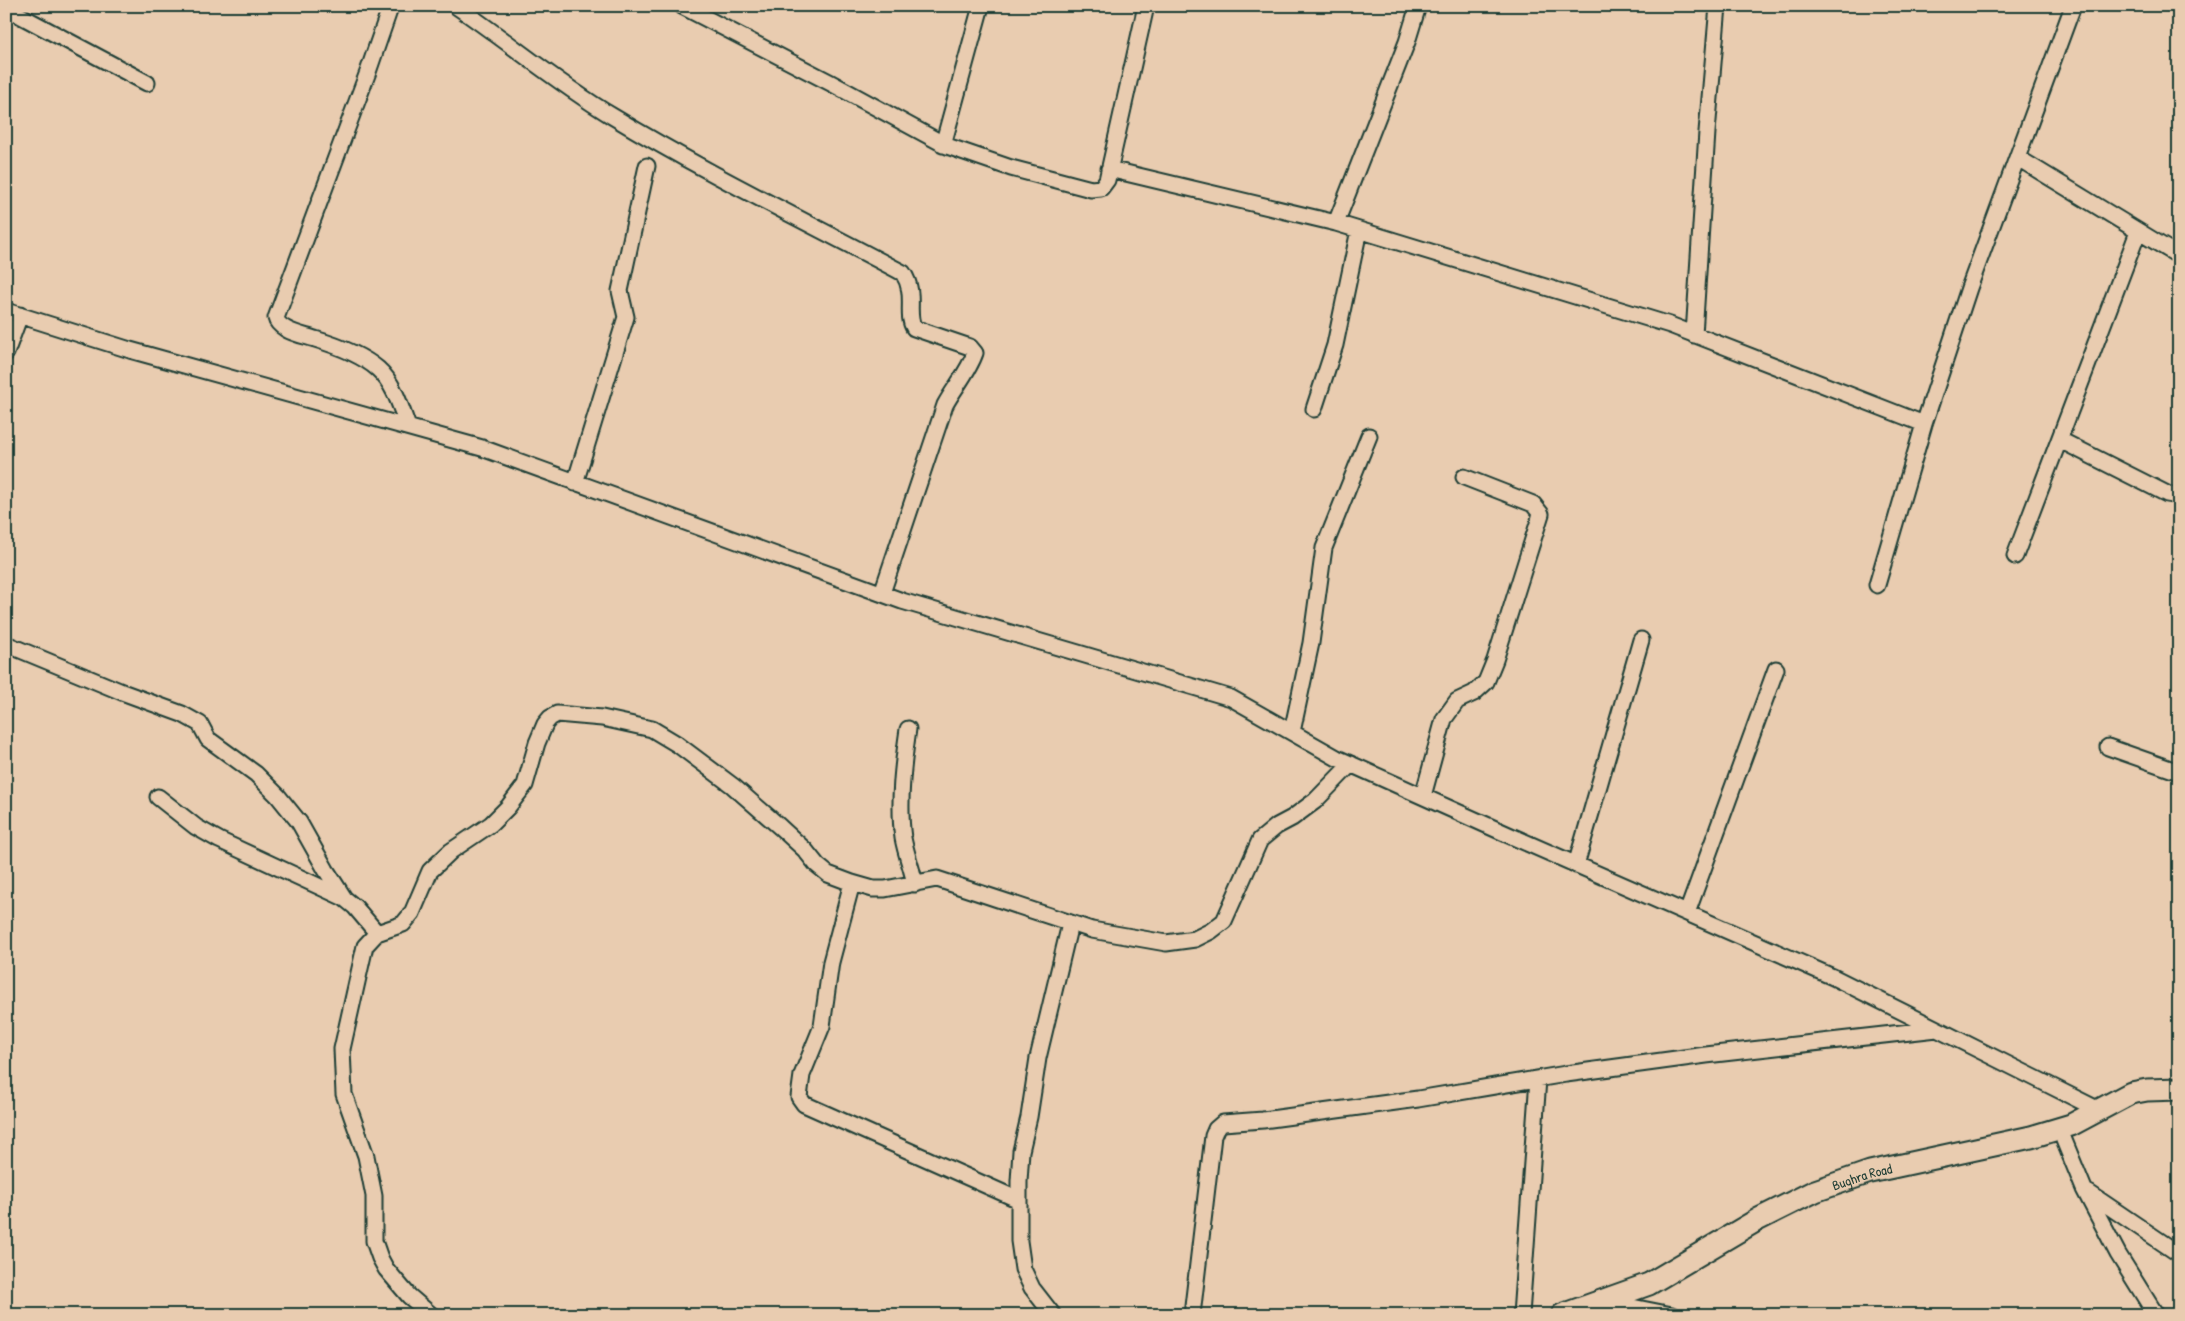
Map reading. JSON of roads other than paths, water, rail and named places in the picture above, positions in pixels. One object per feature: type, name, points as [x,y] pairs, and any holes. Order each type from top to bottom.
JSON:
[{"type":"street","points":[[456,6],[492,30],[559,82],[612,116],[676,153],[903,273],[911,292],[911,323],[914,328],[970,347],[975,353],[945,405],[882,593]]},
{"type":"street","points":[[682,6],[944,144],[1011,168],[1091,189],[1101,188],[1107,180],[1146,6]]},
{"type":"street","points":[[944,144],[981,6]]},
{"type":"street","points":[[1336,223],[1407,42],[1418,6]]},
{"type":"street","points":[[1694,335],[1707,132],[1718,6]]},
{"type":"street","points":[[1877,585],[1924,424],[1969,288],[2073,6]]},
{"type":"street","points":[[6,8],[147,83]]},
{"type":"street","points":[[388,11],[368,72],[276,318],[277,323],[287,330],[351,353],[378,369],[386,378],[399,402],[408,427]]},
{"type":"street","points":[[2018,158],[2179,256]]},
{"type":"street","points":[[575,483],[626,316],[620,291],[647,166]]},
{"type":"street","points":[[1110,169],[1336,223],[1670,325],[1924,424]]},
{"type":"street","points":[[1314,409],[1335,345],[1359,230]]},
{"type":"street","points":[[2014,556],[2138,232]]},
{"type":"street","points":[[6,353],[13,313],[130,350],[482,448],[882,593],[1231,698],[1351,764],[1833,977],[2099,1110]]},
{"type":"street","points":[[1292,732],[1311,643],[1324,548],[1370,436]]},
{"type":"street","points":[[2060,440],[2167,494],[2179,496]]},
{"type":"street","points":[[1423,796],[1444,719],[1457,701],[1474,693],[1486,682],[1495,660],[1541,514],[1533,504],[1464,477]]},
{"type":"street","points":[[1576,865],[1641,640]]},
{"type":"street","points":[[6,644],[122,692],[182,714],[200,724],[208,739],[256,774],[278,796],[299,822],[344,898]]},
{"type":"street","points":[[1687,913],[1776,669]]},
{"type":"street","points":[[431,1315],[409,1296],[386,1269],[374,1242],[374,1196],[366,1156],[344,1094],[342,1049],[366,946],[376,933],[404,924],[412,913],[430,871],[451,851],[491,824],[508,807],[525,785],[537,743],[545,724],[550,718],[557,714],[602,718],[652,729],[678,744],[733,786],[805,850],[816,865],[828,874],[852,883],[873,889],[885,889],[938,879],[1070,924],[1114,936],[1166,943],[1195,939],[1211,931],[1224,921],[1260,840],[1277,826],[1292,818],[1315,801],[1351,764]]},
{"type":"street","points":[[908,729],[902,772],[902,825],[904,840],[916,884]]},
{"type":"street","points":[[2108,747],[2179,772]]},
{"type":"street","points":[[158,796],[196,827],[219,840],[344,898],[355,907],[376,933]]},
{"type":"street","points":[[852,883],[831,962],[822,1026],[802,1075],[799,1097],[804,1104],[1019,1200]]},
{"type":"street","points":[[1053,1315],[1032,1288],[1023,1269],[1019,1241],[1021,1151],[1029,1117],[1038,1058],[1070,924]]},
{"type":"street","points":[[1192,1315],[1212,1136],[1223,1123],[1263,1120],[1418,1099],[1538,1079],[1706,1055],[1937,1028]]},
{"type":"street","points":[[1521,1315],[1538,1079]]},
{"type":"street","name":"Bughra Road","points":[[1562,1315],[1649,1284],[1760,1220],[1816,1191],[1870,1172],[2031,1137],[2072,1125],[2132,1093],[2147,1090],[2179,1089]]},
{"type":"street","points":[[2059,1128],[2084,1188],[2118,1254],[2156,1315]]},
{"type":"street","points":[[2084,1188],[2101,1203],[2179,1254]]},
{"type":"street","points":[[1601,1301],[1672,1315]]}]
